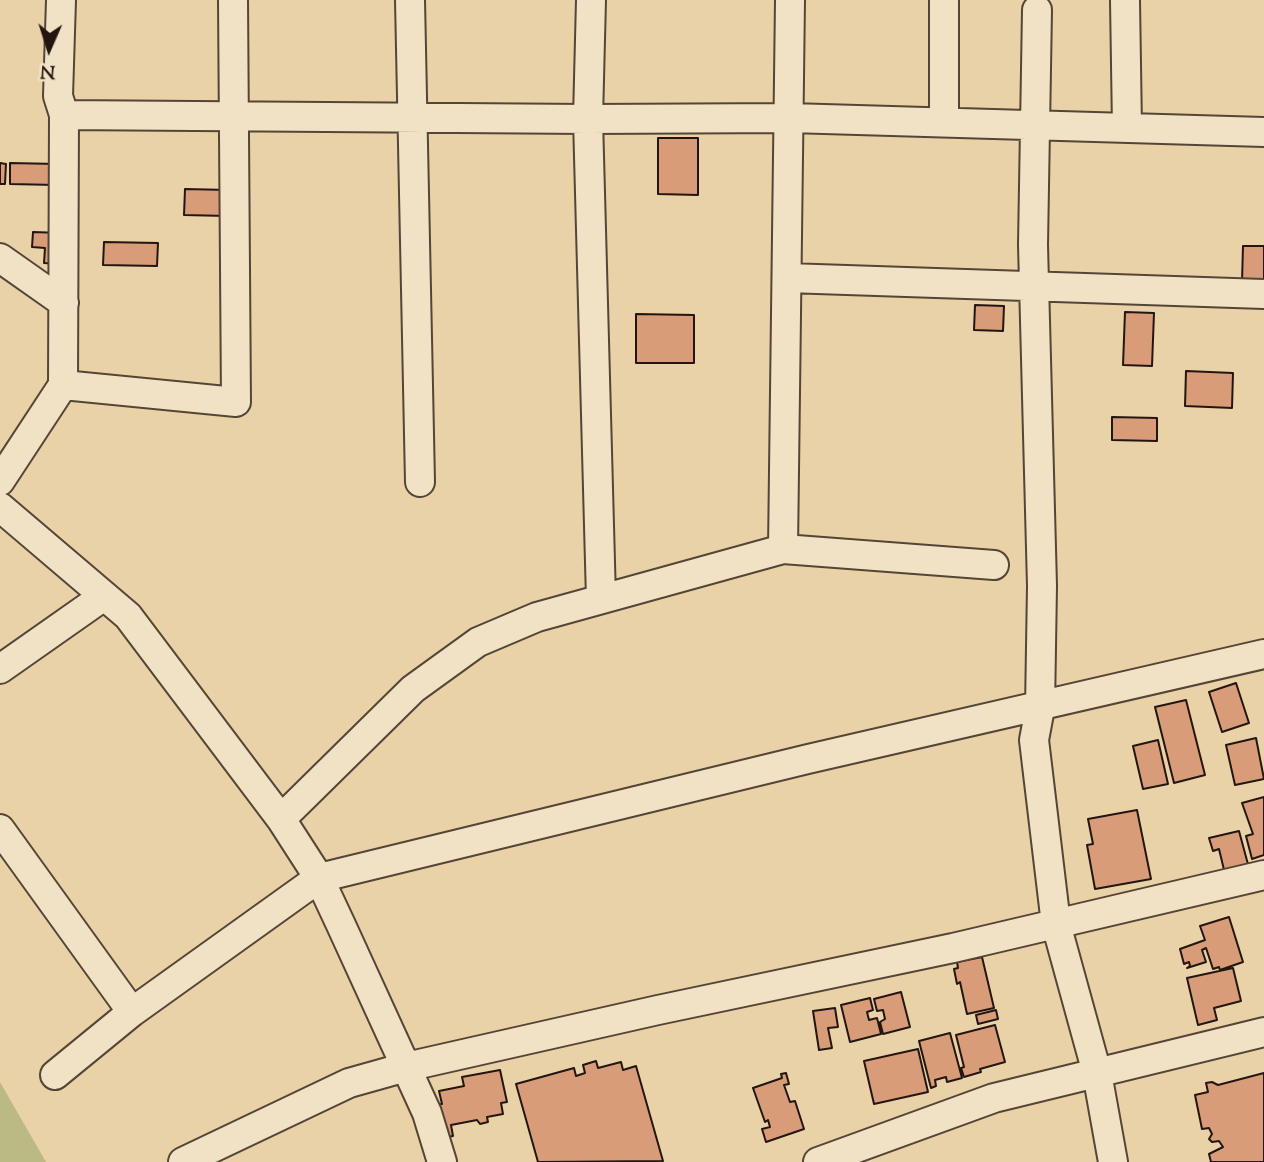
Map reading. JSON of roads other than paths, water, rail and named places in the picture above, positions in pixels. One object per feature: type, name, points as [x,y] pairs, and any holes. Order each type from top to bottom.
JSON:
[{"type":"street","points":[[0,481],[63,385],[64,115],[58,96],[61,0]]},
{"type":"street","points":[[63,385],[236,402],[233,0]]},
{"type":"street","points":[[410,0],[420,482]]},
{"type":"street","points":[[591,0],[588,119],[601,599]]},
{"type":"street","points":[[783,550],[790,0]]},
{"type":"street","points":[[944,0],[944,122]]},
{"type":"street","points":[[1125,0],[1127,128]]},
{"type":"street","points":[[1037,10],[1034,287],[1042,586],[1040,708],[1034,740],[1056,924],[1097,1073],[1114,1162]]},
{"type":"street","points":[[64,115],[790,118],[1264,132]]},
{"type":"street","points":[[0,258],[64,303]]},
{"type":"street","points":[[787,278],[1264,294]]},
{"type":"street","points":[[0,507],[128,616],[281,819],[319,878],[427,1112],[442,1162]]},
{"type":"street","points":[[281,819],[412,689],[478,642],[537,617],[783,550],[994,565]]},
{"type":"street","points":[[0,669],[104,596]]},
{"type":"street","points":[[55,1074],[132,1012],[319,878],[808,759],[1040,708],[1264,654]]},
{"type":"street","points":[[0,829],[132,1012]]},
{"type":"street","points":[[183,1162],[349,1083],[407,1067],[1056,924],[1264,875]]},
{"type":"street","points":[[818,1162],[994,1098],[1264,1032]]}]
